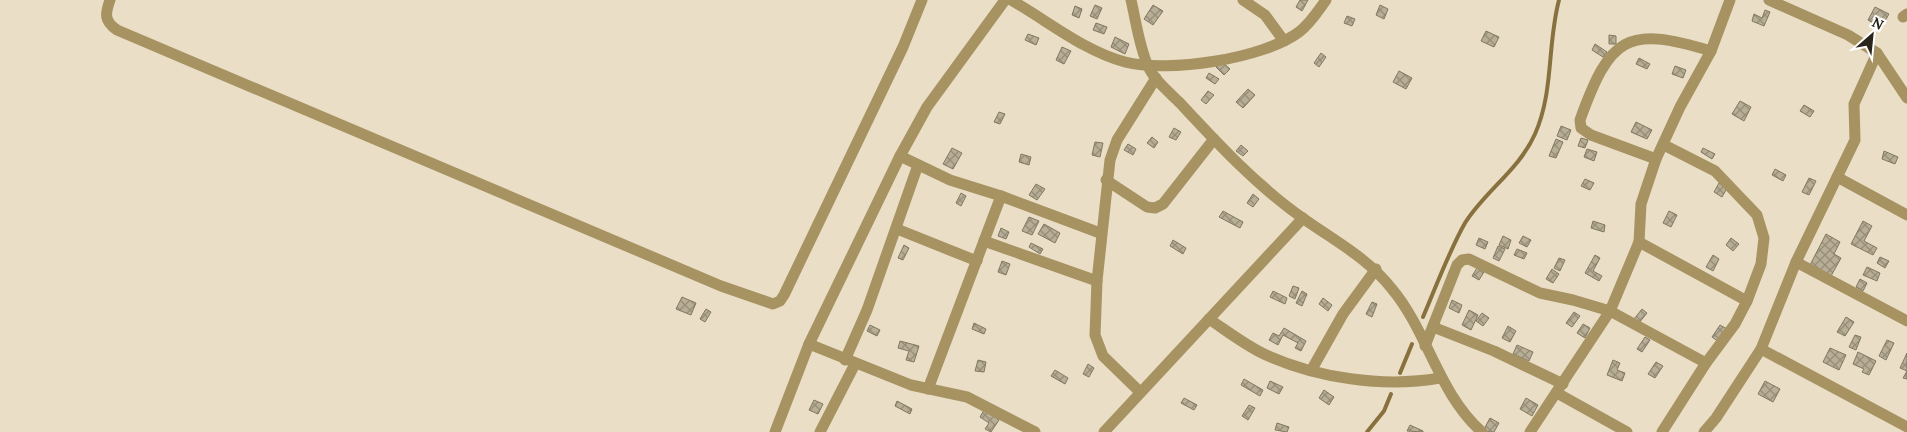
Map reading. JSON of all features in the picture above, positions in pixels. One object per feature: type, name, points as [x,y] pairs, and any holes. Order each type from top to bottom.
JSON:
[{"type":"street","points":[[110,0],[105,14],[108,24],[117,30],[721,286],[773,304],[780,301],[784,295],[903,47],[922,0]]},
{"type":"street","points":[[775,432],[809,344],[900,156],[927,106],[1005,0]]},
{"type":"street","points":[[1011,0],[1095,50],[1124,62],[1148,66],[1203,62],[1256,53],[1299,32],[1326,0]]},
{"type":"street","points":[[1131,0],[1148,66],[1156,78],[1214,139],[1303,218],[1338,240],[1376,269],[1394,290],[1425,346],[1440,378],[1482,432]]},
{"type":"street","points":[[1243,0],[1265,15],[1284,40]]},
{"type":"street","points":[[1530,432],[1610,311],[1639,242],[1642,204],[1656,159],[1680,107],[1711,51],[1730,0]]},
{"type":"street","points":[[1769,0],[1848,35],[1877,53],[1907,98]]},
{"type":"street","points":[[1656,159],[1591,135],[1581,128],[1580,120],[1599,74],[1618,47],[1637,39],[1650,37],[1673,39],[1711,51]]},
{"type":"street","points":[[1704,432],[1716,418],[1761,348],[1796,262],[1854,140],[1854,104],[1877,53]]},
{"type":"street","points":[[1140,392],[1103,356],[1095,334],[1097,281],[1100,233],[1110,160],[1118,140],[1156,78]]},
{"type":"street","points":[[1106,180],[1147,208],[1155,208],[1163,204],[1214,139]]},
{"type":"street","points":[[1662,432],[1706,362],[1735,324],[1747,301],[1761,264],[1764,238],[1757,215],[1715,171],[1664,145]]},
{"type":"street","points":[[900,156],[950,180],[1001,196],[1100,233]]},
{"type":"street","points":[[820,432],[850,362],[918,164]]},
{"type":"street","points":[[1837,177],[1907,215]]},
{"type":"street","points":[[928,389],[1001,196]]},
{"type":"street","points":[[1104,432],[1303,218]]},
{"type":"street","points":[[897,229],[977,261]]},
{"type":"street","points":[[984,240],[1097,281]]},
{"type":"street","points":[[1639,242],[1747,301]]},
{"type":"street","points":[[1425,346],[1457,264],[1462,260],[1469,260],[1540,293],[1610,311],[1706,362]]},
{"type":"street","points":[[1796,262],[1907,321]]},
{"type":"street","points":[[1312,369],[1342,314],[1376,269]]},
{"type":"street","points":[[1209,319],[1262,353],[1288,364],[1359,380],[1392,384],[1440,378]]},
{"type":"street","points":[[1433,327],[1494,351],[1560,389],[1627,432]]},
{"type":"street","points":[[809,344],[911,385],[967,397],[1035,432]]},
{"type":"street","points":[[1761,348],[1907,427]]},
{"type":"building","points":[[1300,0],[1308,0],[1302,11],[1296,7]]},
{"type":"building","points":[[1095,5],[1102,8],[1097,19],[1090,16]]},
{"type":"building","points":[[1153,5],[1163,11],[1153,25],[1144,19]]},
{"type":"building","points":[[1380,5],[1388,9],[1384,19],[1376,15]]},
{"type":"building","points":[[1075,6],[1082,9],[1079,18],[1072,15]]},
{"type":"building","points":[[1875,7],[1889,14],[1881,28],[1868,20]]},
{"type":"building","points":[[1765,10],[1770,12],[1764,26],[1752,21],[1754,14],[1762,18]]},
{"type":"building","points":[[1347,16],[1355,19],[1352,26],[1344,23]]},
{"type":"building","points":[[1096,23],[1107,27],[1104,34],[1093,30]]},
{"type":"building","points":[[1486,31],[1499,37],[1494,47],[1481,41]]},
{"type":"building","points":[[1028,34],[1039,38],[1036,45],[1025,40]]},
{"type":"building","points":[[1609,35],[1616,36],[1616,44],[1609,44]]},
{"type":"building","points":[[1115,37],[1129,44],[1125,54],[1111,47]]},
{"type":"building","points":[[1595,44],[1607,52],[1603,57],[1592,50]]},
{"type":"building","points":[[1062,47],[1071,51],[1064,64],[1056,60]]},
{"type":"building","points":[[1321,53],[1326,57],[1319,67],[1314,63]]},
{"type":"building","points":[[1639,58],[1650,64],[1647,69],[1636,64]]},
{"type":"building","points":[[1221,61],[1230,69],[1224,75],[1216,67]]},
{"type":"building","points":[[1675,66],[1686,70],[1683,78],[1672,74]]},
{"type":"building","points":[[1399,71],[1412,78],[1406,89],[1393,82]]},
{"type":"building","points":[[1209,73],[1219,79],[1215,84],[1206,78]]},
{"type":"building","points":[[1248,89],[1255,95],[1243,108],[1236,102]]},
{"type":"building","points":[[1208,91],[1214,95],[1206,104],[1201,100]]},
{"type":"building","points":[[1740,101],[1751,107],[1744,121],[1732,114]]},
{"type":"building","points":[[1804,105],[1814,111],[1810,117],[1800,111]]},
{"type":"building","points":[[999,112],[1005,114],[1000,124],[994,122]]},
{"type":"building","points":[[1636,122],[1652,130],[1647,139],[1631,132]]},
{"type":"building","points":[[1561,126],[1571,130],[1567,140],[1557,136]]},
{"type":"building","points":[[1174,128],[1181,132],[1176,140],[1169,137]]},
{"type":"building","points":[[1152,137],[1158,142],[1154,148],[1147,143]]},
{"type":"building","points":[[1581,138],[1588,140],[1585,148],[1578,146]]},
{"type":"building","points":[[1556,139],[1563,142],[1556,158],[1549,156]]},
{"type":"building","points":[[1095,142],[1103,143],[1100,157],[1092,155]]},
{"type":"building","points":[[1128,144],[1136,149],[1133,155],[1124,150]]},
{"type":"building","points":[[1241,145],[1248,151],[1243,156],[1236,151]]},
{"type":"building","points":[[952,148],[962,153],[953,169],[943,164]]},
{"type":"building","points":[[1703,148],[1715,154],[1712,159],[1701,152]]},
{"type":"building","points":[[1587,149],[1597,152],[1594,161],[1584,157]]},
{"type":"building","points":[[1884,151],[1898,157],[1895,164],[1882,159]]},
{"type":"building","points":[[1021,154],[1031,157],[1029,165],[1019,162]]},
{"type":"building","points":[[1775,169],[1786,175],[1783,181],[1772,175]]},
{"type":"building","points":[[1809,178],[1816,181],[1809,195],[1802,192]]},
{"type":"building","points":[[1585,179],[1594,183],[1590,190],[1581,186]]},
{"type":"building","points":[[1719,183],[1727,188],[1722,197],[1714,192]]},
{"type":"building","points":[[1036,184],[1045,189],[1037,200],[1029,195]]},
{"type":"building","points":[[961,193],[966,196],[961,206],[956,203]]},
{"type":"building","points":[[1253,194],[1259,199],[1253,207],[1247,203]]},
{"type":"building","points":[[1223,211],[1243,222],[1240,228],[1219,217]]},
{"type":"building","points":[[1669,211],[1677,215],[1671,227],[1663,223]]},
{"type":"building","points":[[1029,217],[1039,221],[1032,235],[1022,231]]},
{"type":"building","points":[[1593,221],[1605,225],[1604,232],[1591,228]]},
{"type":"building","points":[[1863,221],[1872,226],[1864,241],[1877,248],[1873,255],[1851,244]]},
{"type":"building","points":[[1044,224],[1060,233],[1055,243],[1038,234]]},
{"type":"building","points":[[1001,228],[1009,232],[1006,239],[998,236]]},
{"type":"building","points":[[1826,234],[1840,242],[1834,254],[1841,258],[1831,276],[1810,265]]},
{"type":"building","points":[[1503,236],[1511,240],[1508,249],[1499,245]]},
{"type":"building","points":[[1523,236],[1531,240],[1527,247],[1519,243]]},
{"type":"building","points":[[1479,238],[1488,242],[1485,249],[1476,245]]},
{"type":"building","points":[[1731,238],[1739,244],[1733,251],[1726,245]]},
{"type":"building","points":[[1173,240],[1186,248],[1183,254],[1170,246]]},
{"type":"building","points":[[1031,243],[1043,249],[1040,254],[1029,247]]},
{"type":"building","points":[[904,245],[909,248],[903,260],[898,258]]},
{"type":"building","points":[[1498,246],[1505,249],[1499,261],[1493,258]]},
{"type":"building","points":[[1517,249],[1527,253],[1524,259],[1514,255]]},
{"type":"building","points":[[1595,255],[1600,258],[1593,271],[1602,276],[1599,281],[1585,273]]},
{"type":"building","points":[[1713,255],[1719,259],[1713,271],[1706,267]]},
{"type":"building","points":[[1880,257],[1889,261],[1885,268],[1877,263]]},
{"type":"building","points":[[1559,258],[1565,260],[1560,271],[1554,268]]},
{"type":"building","points":[[1002,261],[1010,264],[1006,275],[998,272]]},
{"type":"building","points":[[1867,267],[1880,273],[1877,281],[1863,275]]},
{"type":"building","points":[[1477,268],[1484,272],[1479,280],[1472,276]]},
{"type":"building","points":[[1552,269],[1559,274],[1553,283],[1546,279]]},
{"type":"building","points":[[1860,279],[1867,283],[1863,291],[1856,287]]},
{"type":"building","points":[[1293,286],[1299,288],[1295,299],[1289,296]]},
{"type":"building","points":[[1273,291],[1287,298],[1285,304],[1270,297]]},
{"type":"building","points":[[1302,291],[1307,294],[1302,306],[1296,303]]},
{"type":"building","points":[[682,297],[696,303],[691,315],[676,309]]},
{"type":"building","points":[[1323,298],[1332,305],[1328,311],[1319,304]]},
{"type":"building","points":[[1452,300],[1462,305],[1459,313],[1449,308]]},
{"type":"building","points":[[1372,302],[1377,304],[1372,317],[1366,314]]},
{"type":"building","points":[[706,309],[711,312],[705,322],[700,319]]},
{"type":"building","points":[[1642,309],[1647,313],[1639,323],[1634,319]]},
{"type":"building","points":[[1469,310],[1478,315],[1471,330],[1462,325]]},
{"type":"building","points":[[1574,312],[1580,316],[1572,327],[1566,323]]},
{"type":"building","points":[[1482,313],[1489,318],[1483,326],[1476,321]]},
{"type":"building","points":[[1846,317],[1854,322],[1845,336],[1837,332]]},
{"type":"building","points":[[974,323],[986,329],[984,334],[972,329]]},
{"type":"building","points":[[1583,324],[1590,328],[1585,338],[1577,333]]},
{"type":"building","points":[[870,325],[880,330],[877,336],[867,331]]},
{"type":"building","points":[[1720,325],[1727,329],[1719,342],[1712,337]]},
{"type":"building","points":[[1508,326],[1516,331],[1510,342],[1502,338]]},
{"type":"building","points":[[1284,328],[1306,341],[1301,351],[1295,348],[1298,343],[1283,335],[1278,345],[1269,340],[1273,333],[1279,336]]},
{"type":"building","points":[[1855,335],[1861,337],[1856,350],[1849,347]]},
{"type":"building","points":[[1645,337],[1650,340],[1642,352],[1637,349]]},
{"type":"building","points":[[1887,340],[1894,343],[1886,360],[1879,356]]},
{"type":"building","points":[[900,341],[919,346],[914,362],[906,360],[909,351],[898,348]]},
{"type":"building","points":[[1517,345],[1533,352],[1529,361],[1513,354]]},
{"type":"building","points":[[1830,348],[1846,355],[1839,370],[1823,362]]},
{"type":"building","points":[[1858,352],[1876,361],[1869,375],[1862,372],[1864,369],[1853,364]]},
{"type":"building","points":[[1907,353],[1907,371],[1900,368]]},
{"type":"building","points":[[978,360],[986,362],[984,372],[975,371]]},
{"type":"building","points":[[1613,360],[1620,363],[1617,370],[1625,373],[1622,381],[1607,375]]},
{"type":"building","points":[[1656,362],[1663,366],[1655,378],[1648,374]]},
{"type":"building","points":[[1088,364],[1094,368],[1089,377],[1083,374]]},
{"type":"building","points":[[1055,370],[1068,378],[1065,384],[1051,376]]},
{"type":"building","points":[[1907,371],[1907,379],[1903,378]]},
{"type":"building","points":[[1244,379],[1263,390],[1260,396],[1241,385]]},
{"type":"building","points":[[1270,381],[1283,387],[1279,394],[1267,388]]},
{"type":"building","points":[[1765,381],[1780,389],[1773,402],[1758,394]]},
{"type":"building","points":[[1324,390],[1334,397],[1329,405],[1319,398]]},
{"type":"building","points":[[1184,398],[1197,405],[1194,410],[1181,403]]},
{"type":"building","points":[[1526,398],[1538,405],[1532,416],[1520,409]]},
{"type":"building","points":[[814,400],[823,404],[818,414],[809,410]]},
{"type":"building","points":[[897,401],[912,409],[910,414],[895,406]]},
{"type":"building","points":[[1249,405],[1255,408],[1248,420],[1242,416]]},
{"type":"building","points":[[984,410],[999,420],[991,432],[985,429],[989,423],[980,417]]},
{"type":"building","points":[[1490,418],[1499,423],[1494,432],[1485,432],[1483,431]]},
{"type":"building","points":[[1277,423],[1289,427],[1287,432],[1275,430]]},
{"type":"building","points":[[1410,425],[1423,431],[1423,432],[1407,431]]},
{"type":"waterway","points":[[1423,317],[1448,257],[1465,223],[1473,211],[1520,159],[1535,134],[1541,118],[1548,85],[1555,17],[1559,0]]},
{"type":"waterway","points":[[1400,373],[1412,344]]},
{"type":"waterway","points":[[1367,432],[1384,411],[1391,394]]}]
